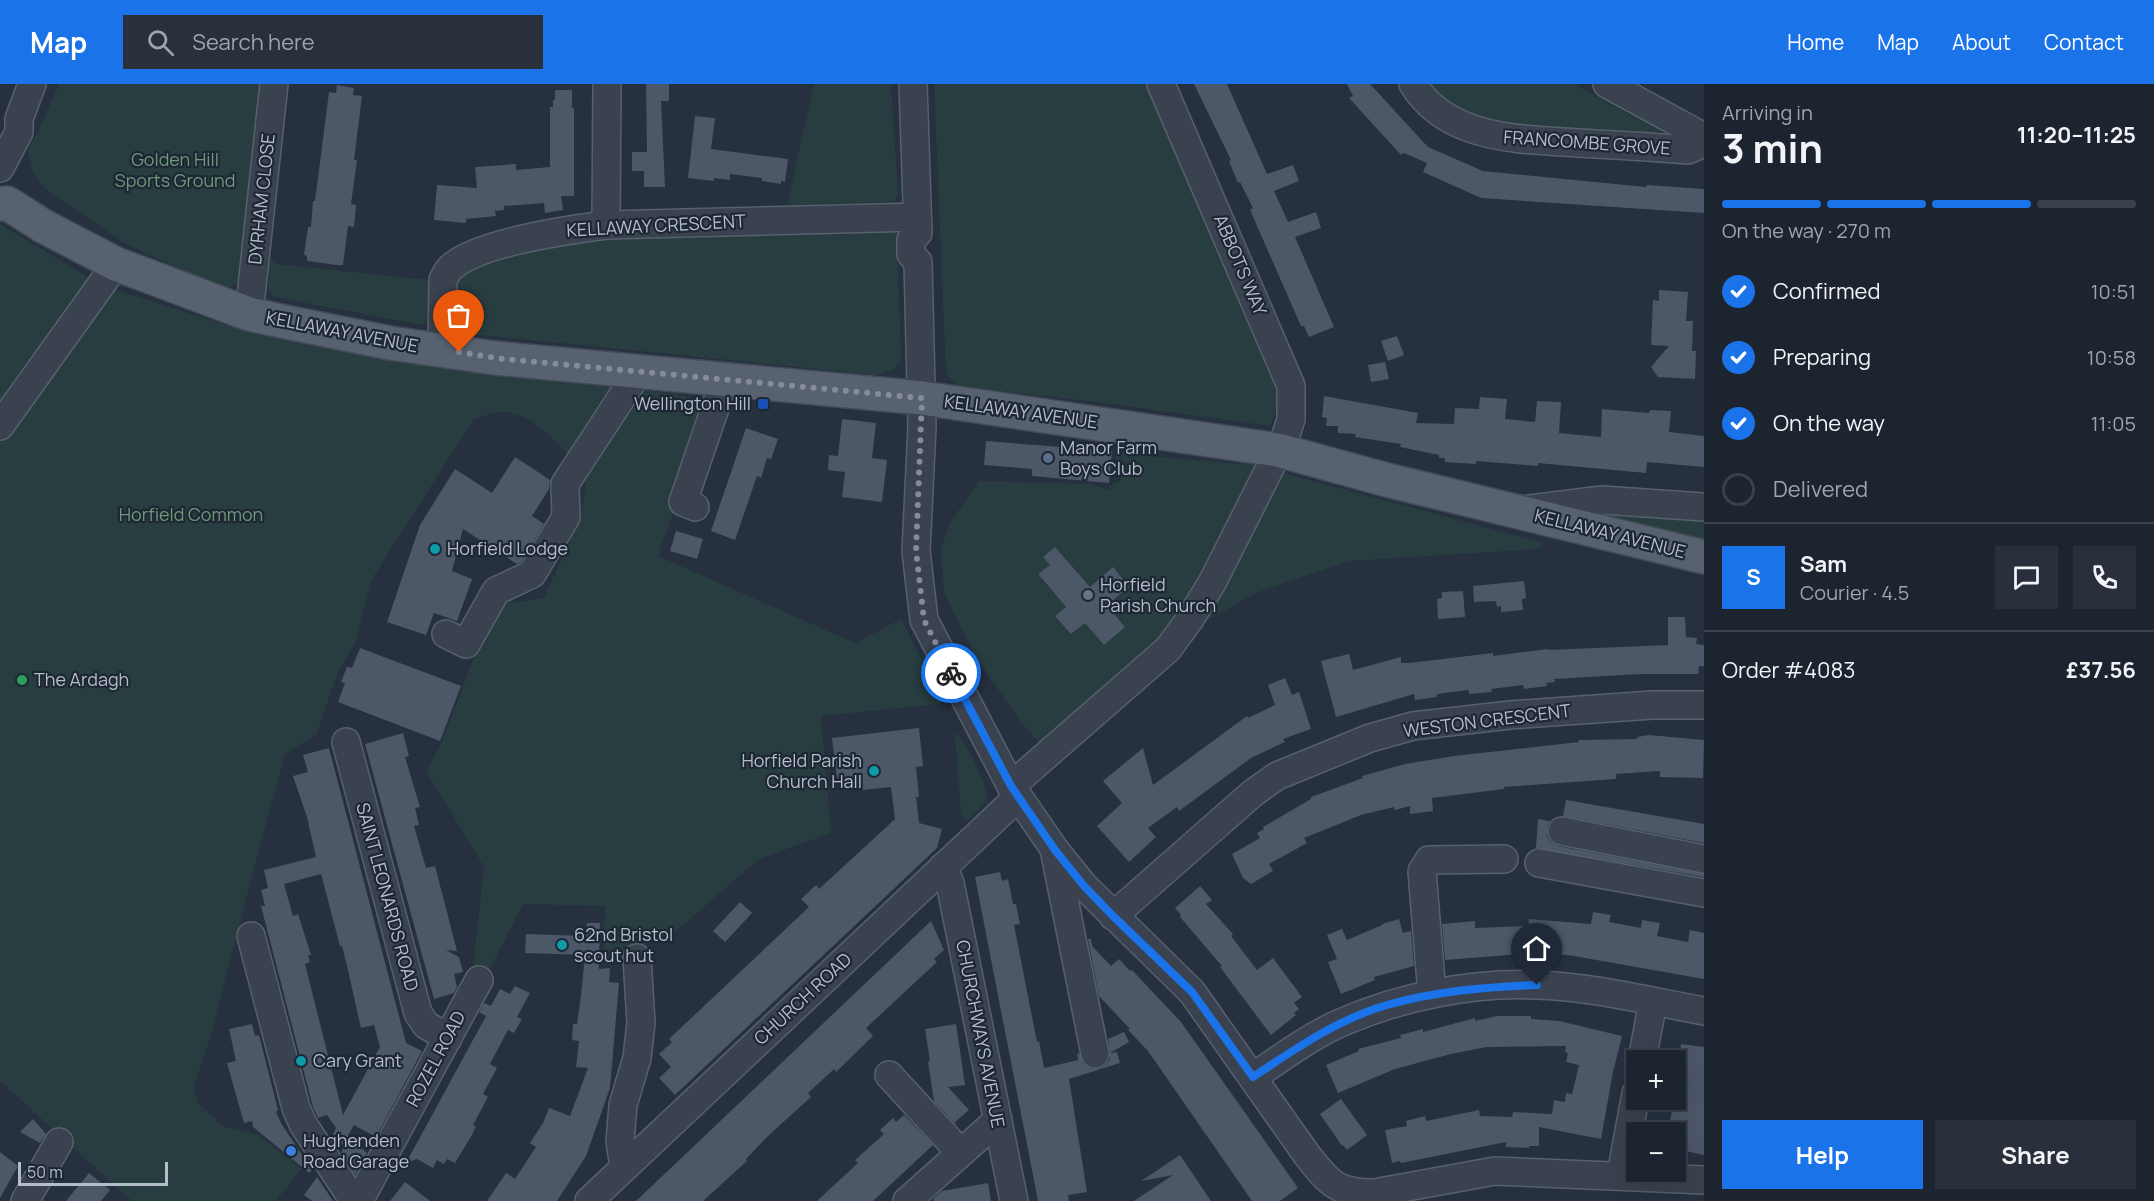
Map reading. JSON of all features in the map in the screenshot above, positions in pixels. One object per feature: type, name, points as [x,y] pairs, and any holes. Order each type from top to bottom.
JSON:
[{"type":"main road","name":"KELLAWAY AVENUE","points":[[4,204],[116,264],[249,314],[390,343],[495,358],[922,398],[1278,450],[1387,480],[1704,557]]},
{"type":"street","points":[[0,168],[19,132],[9,125],[32,84]]},
{"type":"street","name":"DYRHAM CLOSE","points":[[249,314],[274,84]]},
{"type":"street","points":[[606,225],[607,84]]},
{"type":"street","points":[[913,84],[917,225],[926,240],[926,254],[918,262],[922,398],[916,551],[924,620],[1014,792],[1055,850],[1084,886],[1192,992],[1337,1194],[1374,1193],[1495,1171],[1704,1180]]},
{"type":"street","name":"ABBOTS WAY","points":[[1014,792],[1168,649],[1213,581],[1285,438],[1291,418],[1291,386],[1161,84]]},
{"type":"street","name":"FRANCOMBE GROVE","points":[[1413,84],[1426,102],[1438,112],[1470,129],[1501,137],[1688,150],[1697,146],[1704,139]]},
{"type":"street","points":[[1607,84],[1704,139]]},
{"type":"street","name":"KELLAWAY CRESCENT","points":[[441,350],[443,280],[448,270],[456,263],[487,249],[556,231],[606,225],[917,225]]},
{"type":"street","points":[[0,426],[116,264]]},
{"type":"street","points":[[446,634],[466,644],[495,591],[532,574],[566,518],[565,484],[639,371]]},
{"type":"street","points":[[695,507],[683,502],[725,379]]},
{"type":"street","name":"KELLAWAY AVENUE","points":[[1516,510],[1602,500],[1704,507]]},
{"type":"street","name":"WESTON CRESCENT","points":[[1113,916],[1252,793],[1277,776],[1370,738],[1413,726],[1510,715],[1652,705],[1704,705]]},
{"type":"street","name":"SAINT LEONARDS ROAD","points":[[346,742],[418,1013],[426,1025],[448,1038]]},
{"type":"street","name":"CHURCH ROAD","points":[[589,1201],[943,867],[1014,792]]},
{"type":"street","points":[[1562,831],[1704,859]]},
{"type":"street","points":[[1055,850],[1095,1054]]},
{"type":"street","points":[[1432,994],[1422,871],[1429,860],[1504,859]]},
{"type":"street","points":[[1539,863],[1704,893]]},
{"type":"street","name":"CHURCHWAYS AVENUE","points":[[943,867],[951,883],[1014,1201]]},
{"type":"street","points":[[251,936],[296,1108],[303,1124],[354,1201]]},
{"type":"street","points":[[624,1167],[620,1141],[623,1105],[637,1058],[641,1023],[637,958]]},
{"type":"street","name":"ROZEL ROAD","points":[[359,1201],[479,980]]},
{"type":"street","points":[[1253,1077],[1302,1044],[1337,1025],[1385,1005],[1432,994],[1488,987],[1537,985],[1593,991],[1704,1011]]},
{"type":"street","points":[[1644,1050],[1653,1002]]},
{"type":"street","points":[[889,1075],[960,1152]]},
{"type":"street","points":[[1622,1175],[1633,1110]]},
{"type":"street","points":[[907,1201],[998,1120]]},
{"type":"street","points":[[24,1201],[59,1142]]},
{"type":"green space","name":"Golden Hill Sports Ground","points":[[59,84],[273,84],[241,281],[226,290],[124,243],[44,188],[32,171],[28,148],[37,134]]},
{"type":"green space","points":[[814,84],[891,84],[898,193],[896,199],[891,202],[787,205]]},
{"type":"green space","points":[[934,84],[1150,84],[1274,371],[1277,407],[1271,426],[957,386],[946,373]]},
{"type":"green space","points":[[1425,84],[1574,84],[1661,132],[1663,138],[1473,122]]},
{"type":"green space","name":"Horfield Common","points":[[0,224],[103,286],[258,335],[712,400],[658,556],[855,643],[901,619],[941,698],[940,704],[821,716],[831,833],[759,859],[675,932],[603,962],[605,906],[523,904],[491,967],[473,968],[484,867],[426,771],[441,744],[494,605],[544,598],[577,522],[585,491],[585,479],[569,462],[562,447],[526,418],[507,412],[486,415],[473,420],[372,579],[356,641],[339,670],[316,735],[285,754],[214,1025],[194,1087],[198,1103],[224,1127],[259,1135],[301,1169],[276,1201],[132,1201],[0,1081]]},
{"type":"green space","points":[[890,228],[897,233],[901,360],[888,372],[877,375],[451,332],[454,286],[468,266],[585,236]]},
{"type":"green space","points":[[270,257],[276,264],[430,280],[428,320],[422,325],[274,297],[268,288]]},
{"type":"green space","points":[[1115,453],[1253,465],[1544,543],[1541,548],[1537,549],[1350,561],[1258,592],[1200,624],[1051,757],[1020,721],[975,656],[944,592],[941,548],[951,521],[979,481],[1092,484],[1111,491],[1109,486],[1121,480]],"holes":[[[1055,547],[1090,587],[1113,568],[1129,587],[1111,602],[1119,611],[1115,615],[1125,627],[1085,623],[1071,634],[1055,616],[1066,607],[1038,575],[1050,565],[1043,557]]]},
{"type":"green space","points":[[1606,506],[1704,516],[1704,544],[1603,514]]},
{"type":"green space","points":[[956,733],[966,745],[976,764],[988,800],[968,820],[964,820],[961,814]]},
{"type":"building","points":[[646,84],[669,84],[669,101],[661,101],[665,187],[644,187],[644,171],[632,171],[632,152],[647,152]]},
{"type":"building","points":[[1194,84],[1227,84],[1267,174],[1293,165],[1299,181],[1274,191],[1288,222],[1316,212],[1321,228],[1295,237],[1334,327],[1309,337],[1304,326],[1301,326],[1250,210],[1253,208],[1240,182],[1238,183],[1229,161],[1231,160]]},
{"type":"building","points":[[1347,84],[1370,84],[1428,147],[1483,171],[1646,187],[1647,185],[1704,189],[1704,213],[1481,198],[1423,172],[1427,163],[1404,153],[1401,155],[1349,98],[1353,96]]},
{"type":"building","points":[[337,85],[354,88],[353,95],[362,96],[351,204],[356,205],[354,227],[348,226],[343,265],[307,261],[307,256],[304,255],[308,227],[311,227],[313,201],[315,201],[329,92],[336,93]]},
{"type":"building","points":[[555,90],[572,90],[572,108],[574,108],[574,196],[561,196],[563,210],[545,213],[544,203],[504,206],[504,210],[495,211],[496,216],[466,219],[466,223],[434,220],[437,185],[477,188],[475,167],[516,164],[516,170],[550,167],[550,107],[553,107]]},
{"type":"building","points":[[695,116],[715,118],[711,149],[788,159],[785,182],[781,181],[781,184],[762,181],[762,178],[730,174],[730,180],[688,178]]},
{"type":"building","points":[[1659,290],[1688,292],[1686,321],[1693,321],[1692,351],[1696,351],[1695,379],[1658,377],[1651,367],[1669,346],[1651,345],[1653,300],[1659,301]]},
{"type":"building","points":[[1397,336],[1404,355],[1388,361],[1381,341]]},
{"type":"building","points":[[1385,362],[1389,379],[1371,382],[1368,365]]},
{"type":"building","points":[[1324,396],[1418,413],[1416,423],[1454,424],[1455,408],[1479,409],[1480,397],[1507,399],[1505,419],[1535,422],[1537,401],[1561,402],[1559,433],[1601,437],[1602,409],[1649,413],[1650,410],[1671,411],[1669,432],[1704,436],[1704,467],[1647,462],[1646,473],[1538,463],[1538,466],[1476,461],[1476,464],[1445,462],[1445,458],[1439,458],[1439,455],[1400,447],[1401,444],[1355,437],[1356,434],[1338,433],[1338,426],[1326,426],[1327,418],[1322,417]]},
{"type":"building","points":[[842,419],[876,423],[872,458],[887,460],[882,502],[842,497],[845,472],[828,470],[829,455],[838,456]]},
{"type":"building","points":[[746,428],[778,439],[771,459],[767,458],[761,478],[757,476],[735,540],[711,531]]},
{"type":"building","name":"Manor Farm Boys Club","points":[[986,441],[1112,451],[1109,483],[1032,476],[1032,469],[984,465]]},
{"type":"building","name":"Horfield Lodge","points":[[515,457],[550,480],[549,489],[532,516],[544,524],[521,562],[517,564],[463,529],[452,571],[472,579],[457,621],[434,613],[426,635],[387,622],[420,525],[455,469],[492,493]]},
{"type":"building","points":[[676,531],[703,539],[697,559],[670,551]]},
{"type":"building","name":"Horfield Parish Church","points":[[1055,547],[1090,587],[1113,567],[1129,587],[1111,602],[1119,611],[1115,615],[1125,627],[1104,645],[1085,623],[1071,634],[1055,616],[1066,607],[1038,574],[1050,565],[1043,557]]},
{"type":"building","points":[[1524,581],[1526,598],[1522,599],[1523,610],[1501,612],[1501,606],[1497,607],[1496,601],[1474,602],[1473,586]]},
{"type":"building","points":[[1463,591],[1465,617],[1438,619],[1437,599],[1442,598],[1442,592]]},
{"type":"building","points":[[1668,617],[1685,617],[1686,637],[1697,638],[1696,644],[1704,645],[1704,666],[1699,666],[1698,674],[1641,674],[1554,679],[1555,682],[1546,683],[1547,686],[1524,689],[1523,685],[1491,689],[1492,692],[1469,694],[1469,690],[1437,694],[1437,697],[1415,700],[1414,694],[1336,717],[1321,661],[1349,654],[1353,670],[1401,657],[1401,663],[1409,663],[1548,649],[1668,645]]},
{"type":"building","points":[[360,648],[461,686],[440,741],[338,702],[345,683],[341,682],[347,667],[352,668]]},
{"type":"building","points":[[1285,678],[1292,695],[1299,692],[1311,729],[1283,739],[1285,742],[1251,758],[1179,811],[1177,807],[1148,828],[1156,837],[1129,862],[1097,826],[1122,803],[1103,781],[1143,748],[1153,785],[1247,716],[1248,718],[1275,705],[1268,685]]},
{"type":"building","points":[[919,728],[923,766],[916,767],[919,823],[942,829],[937,848],[675,1095],[659,1078],[671,1067],[659,1054],[672,1042],[669,1039],[809,907],[801,899],[816,885],[819,889],[895,819],[891,787],[863,790],[861,776],[837,778],[832,738]]},
{"type":"building","points":[[403,733],[409,756],[405,757],[420,807],[415,808],[419,825],[414,826],[426,868],[435,866],[457,951],[446,950],[459,957],[463,972],[454,974],[457,987],[454,993],[434,999],[365,744]]},
{"type":"building","points":[[1649,735],[1704,740],[1703,778],[1660,777],[1660,771],[1616,774],[1616,779],[1504,787],[1504,789],[1432,798],[1433,811],[1410,814],[1410,806],[1395,810],[1394,807],[1361,815],[1304,838],[1307,843],[1269,864],[1273,871],[1251,884],[1243,878],[1232,854],[1260,838],[1257,833],[1264,829],[1263,827],[1311,797],[1363,778],[1362,776],[1405,764],[1454,756],[1579,742],[1578,740],[1637,739],[1637,737]]},
{"type":"building","points":[[329,748],[406,1043],[422,1051],[376,1137],[354,1125],[348,1135],[349,1139],[367,1153],[355,1175],[341,1153],[345,1140],[339,1149],[331,1138],[336,1128],[327,1115],[318,1118],[313,1107],[261,906],[265,906],[261,890],[268,888],[264,870],[316,857],[307,817],[293,776],[308,772],[303,755]],"holes":[[[321,874],[340,946],[342,946],[361,1028],[374,1025],[380,1047],[343,1115],[305,964],[310,962],[308,955],[311,955],[298,914],[293,916],[284,884]]]},
{"type":"building","points":[[1566,800],[1704,824],[1704,843],[1563,816]]},
{"type":"building","points":[[1538,819],[1550,821],[1547,836],[1558,846],[1704,874],[1704,877],[1536,848]]},
{"type":"building","points":[[1000,872],[1002,881],[1008,879],[1013,904],[1016,904],[1020,924],[1014,925],[1044,1068],[1078,1060],[1077,1054],[1079,1053],[1083,1064],[1091,1069],[1105,1066],[1110,1060],[1110,1053],[1117,1052],[1120,1063],[1069,1079],[1087,1192],[1068,1195],[1069,1201],[1038,1201],[975,877]]},
{"type":"building","points":[[1200,886],[1212,900],[1206,904],[1233,934],[1231,936],[1257,970],[1273,958],[1302,997],[1294,1003],[1299,1009],[1294,1013],[1296,1015],[1271,1035],[1220,967],[1222,966],[1175,908]]},
{"type":"building","points":[[740,902],[752,913],[725,942],[713,931]]},
{"type":"building","points":[[1593,912],[1611,915],[1609,922],[1641,928],[1642,920],[1660,923],[1657,936],[1688,942],[1690,930],[1704,933],[1704,979],[1568,955],[1522,952],[1522,954],[1445,960],[1442,924],[1475,921],[1475,928],[1528,926],[1529,919],[1591,924]]},
{"type":"building","points":[[1399,919],[1403,933],[1411,931],[1414,966],[1374,977],[1375,980],[1341,994],[1328,962],[1337,959],[1327,935],[1342,929],[1347,940]]},
{"type":"building","points":[[931,921],[944,950],[934,959],[937,962],[866,1028],[873,1036],[836,1072],[834,1069],[808,1093],[811,1097],[769,1135],[746,1159],[747,1161],[703,1201],[636,1201]]},
{"type":"building","points":[[587,923],[600,923],[599,969],[610,968],[609,982],[619,983],[610,1088],[586,1156],[557,1201],[487,1201],[506,1173],[515,1179],[536,1147],[530,1143],[543,1123],[549,1108],[570,1116],[588,1068],[576,1067],[579,1041],[572,1040],[573,1024],[577,1024],[585,955],[525,953],[526,934],[586,936]]},
{"type":"building","points":[[1088,939],[1091,939],[1092,946],[1111,966],[1119,959],[1130,971],[1132,970],[1181,1022],[1298,1188],[1280,1201],[1252,1201],[1148,1051],[1099,996]]},
{"type":"building","points":[[515,986],[530,993],[517,1017],[522,1019],[514,1033],[508,1030],[490,1064],[497,1068],[483,1094],[488,1097],[473,1125],[476,1126],[472,1135],[455,1163],[447,1159],[444,1164],[437,1160],[433,1168],[417,1159],[406,1163],[486,1016],[479,1012],[484,1003],[491,1006],[500,989],[510,994]]},
{"type":"building","points":[[1497,1016],[1531,1016],[1531,1019],[1559,1021],[1622,1036],[1601,1139],[1539,1127],[1539,1146],[1506,1147],[1506,1142],[1392,1163],[1385,1130],[1407,1126],[1406,1121],[1425,1116],[1426,1121],[1479,1110],[1480,1116],[1512,1117],[1513,1112],[1552,1114],[1554,1100],[1565,1102],[1566,1093],[1572,1094],[1579,1065],[1566,1062],[1568,1053],[1565,1052],[1566,1046],[1487,1047],[1395,1069],[1338,1093],[1326,1065],[1359,1051],[1358,1049],[1401,1038],[1400,1035],[1423,1029],[1423,1032],[1475,1018],[1475,1021]]},
{"type":"building","points":[[252,1024],[255,1036],[259,1035],[278,1110],[276,1112],[312,1170],[309,1173],[253,1127],[252,1121],[244,1123],[227,1063],[236,1061],[229,1029]]},
{"type":"building","points":[[956,1024],[965,1085],[948,1087],[969,1110],[955,1122],[956,1125],[934,1101],[925,1029]]},
{"type":"building","points":[[1124,1032],[1129,1042],[1110,1053],[1108,1039]]},
{"type":"building","points":[[1681,1044],[1704,1047],[1704,1155],[1686,1151],[1686,1122],[1670,1122],[1672,1110],[1686,1110],[1686,1050],[1680,1050]]},
{"type":"building","points":[[1341,1099],[1367,1135],[1347,1150],[1320,1114]]},
{"type":"building","points":[[904,1115],[933,1145],[873,1201],[817,1201],[858,1163],[855,1160],[884,1134],[880,1130],[893,1118],[896,1122]]},
{"type":"building","points":[[33,1119],[46,1134],[40,1143],[20,1132]]},
{"type":"building","points":[[0,1152],[18,1166],[0,1198]]},
{"type":"building","points":[[1180,1155],[1211,1201],[1134,1201],[1173,1175],[1141,1181]]},
{"type":"building","points":[[89,1173],[110,1190],[101,1201],[66,1201]]},
{"type":"building","points":[[317,1177],[333,1201],[312,1201],[304,1195]]},
{"type":"building","points":[[405,1182],[430,1201],[390,1201]]},
{"type":"building","points":[[988,1183],[991,1201],[934,1201],[933,1199],[942,1191]]},
{"type":"way so far","points":[[459,352],[495,358],[922,398],[916,551],[924,620],[951,673]]},
{"type":"place","name":"Wellington Hill","points":[[763,404]]},
{"type":"place","name":"Manor Farm Boys Club","points":[[1048,458]]},
{"type":"place","name":"Horfield Lodge","points":[[435,549]]},
{"type":"place","name":"Horfield Parish Church","points":[[1088,595]]},
{"type":"place","name":"The Ardagh","points":[[22,680]]},
{"type":"place","name":"Horfield Parish Church Hall","points":[[874,771]]},
{"type":"place","name":"62nd Bristol scout hut","points":[[562,945]]},
{"type":"place","name":"Cary Grant","points":[[301,1061]]},
{"type":"place","name":"Hughenden Road Garage","points":[[291,1151]]},
{"type":"route","points":[[951,673],[1011,786],[1055,850],[1084,886],[1192,992],[1253,1077],[1302,1044],[1337,1025],[1385,1005],[1437,993],[1488,987],[1537,985]]}]
